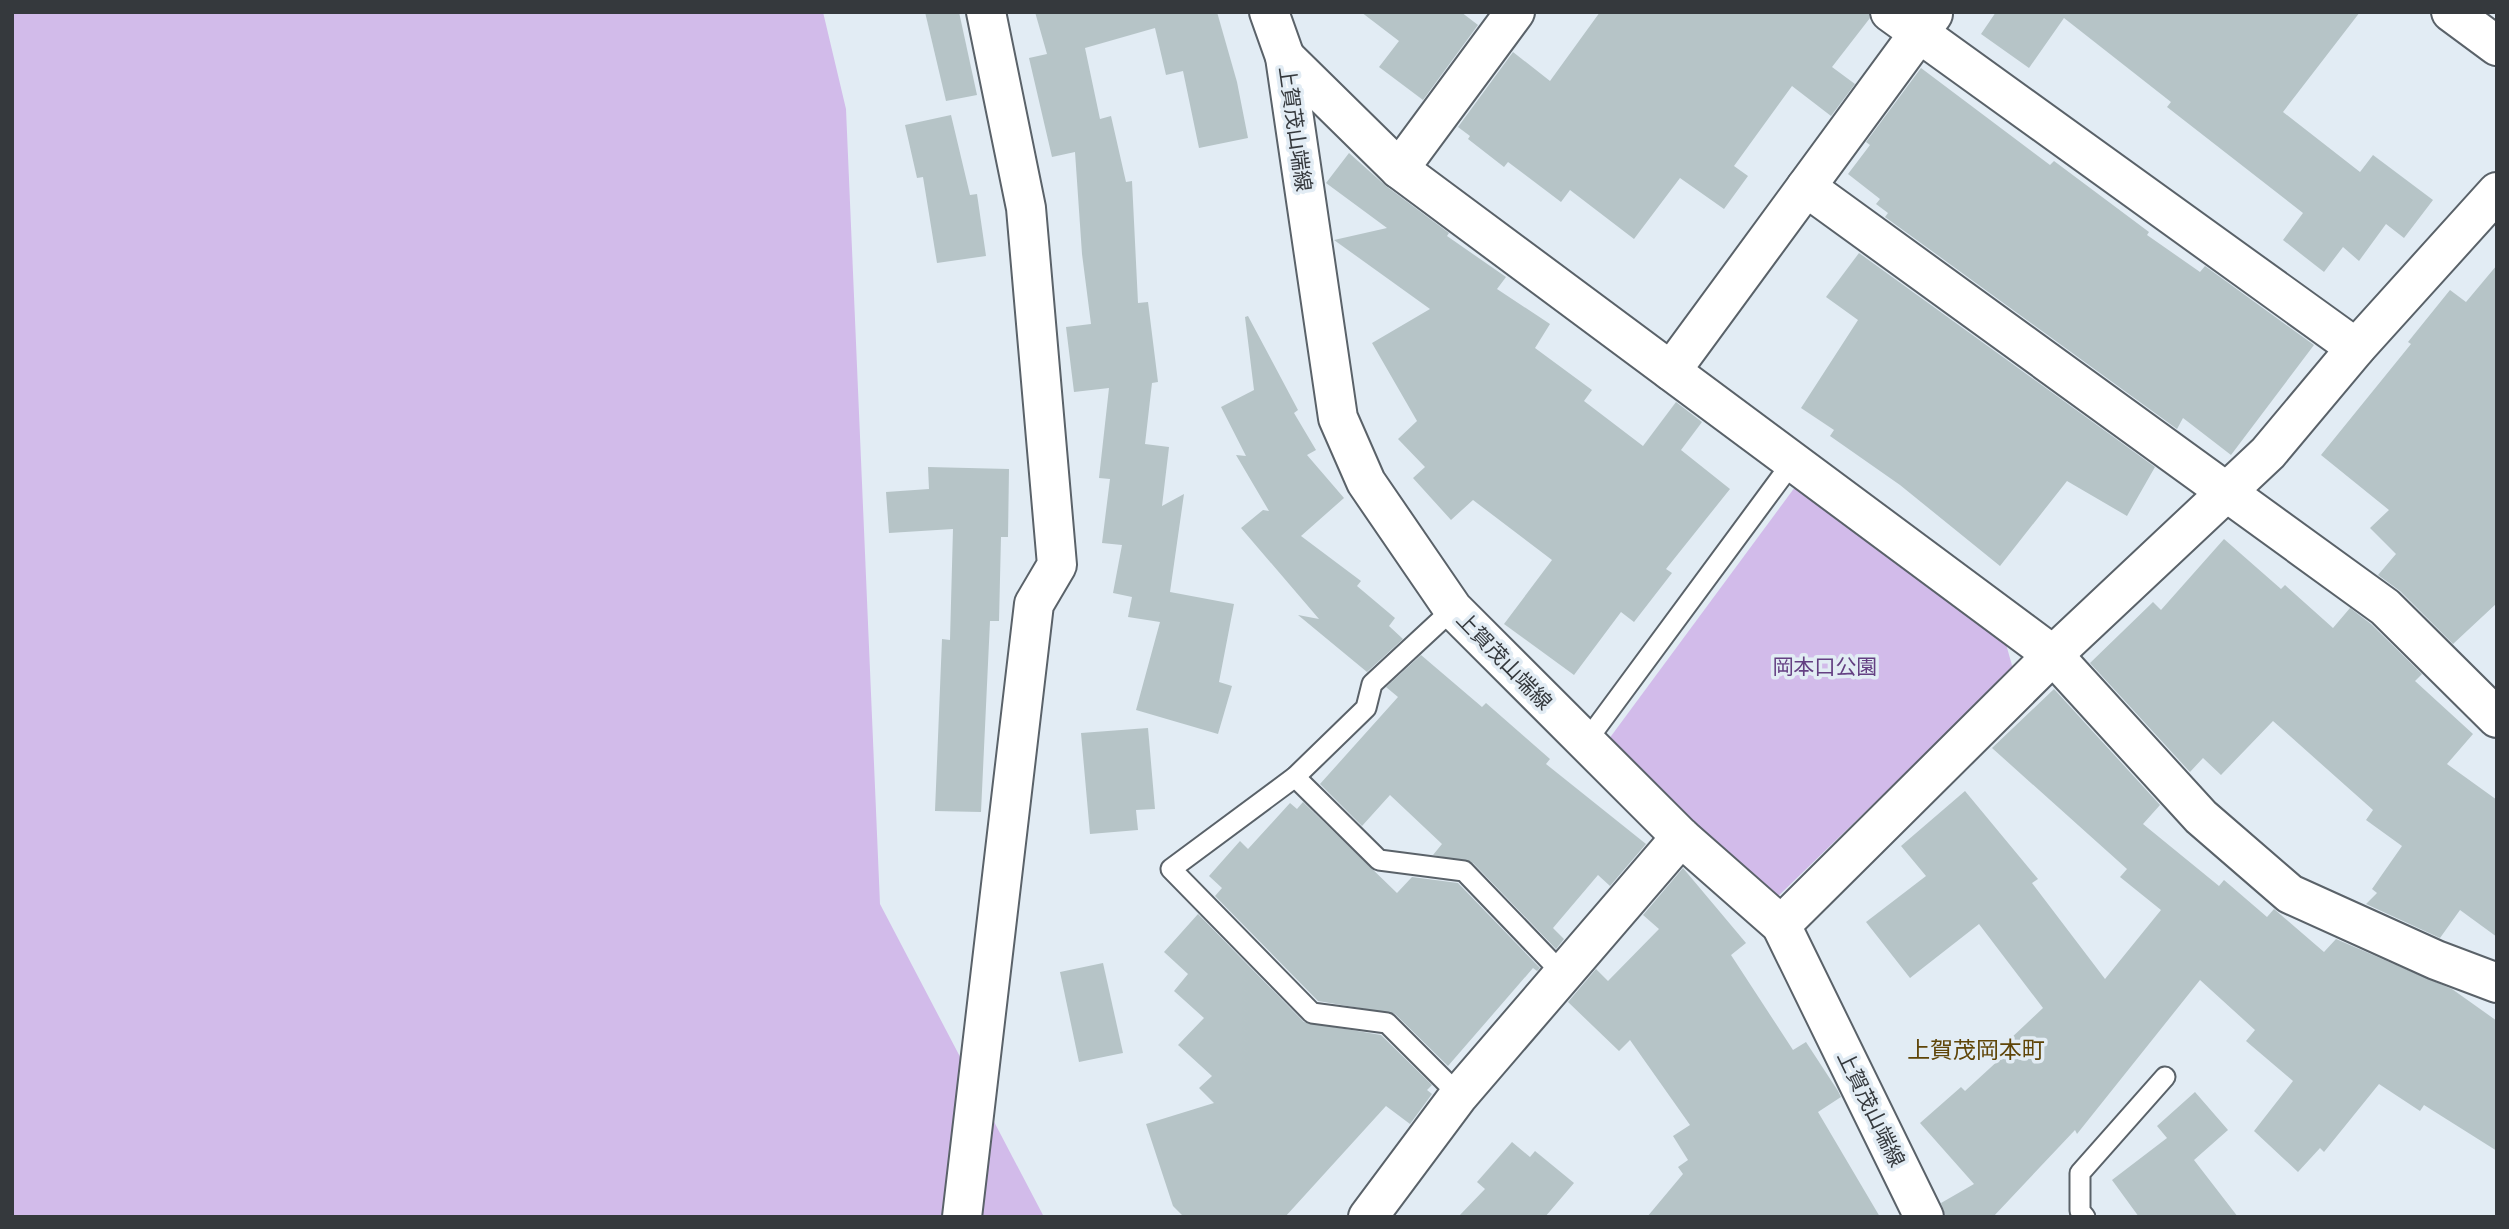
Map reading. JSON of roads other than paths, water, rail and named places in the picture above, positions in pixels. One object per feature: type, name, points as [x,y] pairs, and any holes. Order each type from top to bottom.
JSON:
[{"type":"street","points":[[962,1217],[1034,604],[1057,565],[1026,208],[986,12]]},
{"type":"street","name":"上賀茂山端線","points":[[1269,12],[1284,57],[1338,418],[1366,482],[1453,609],[1584,743],[1681,837],[1781,925],[1924,1217]]},
{"type":"street","points":[[1399,169],[1515,12]]},
{"type":"street","points":[[2451,12],[2497,46]]},
{"type":"street","points":[[1671,371],[1806,187],[1915,19],[2356,348]]},
{"type":"street","points":[[1284,57],[1399,169],[2053,655],[2201,817],[2290,894],[2436,960],[2497,983]]},
{"type":"street","points":[[1806,187],[2229,491],[2385,607],[2497,718]]},
{"type":"street","points":[[1781,925],[2053,655],[2268,453],[2356,348],[2497,192]]},
{"type":"street","points":[[1368,1217],[1459,1095],[1562,972],[1681,837]]},
{"type":"lane","points":[[1584,743],[1794,460]]},
{"type":"lane","points":[[1453,609],[1372,684],[1366,708],[1296,776],[1171,869],[1312,1013],[1387,1023],[1459,1095]]},
{"type":"lane","points":[[1296,776],[1379,860],[1464,871],[1562,972]]},
{"type":"lane","points":[[2085,1217],[2080,1211],[2080,1173],[2165,1077]]},
{"type":"district","name":"上賀茂岡本町","points":[[1976,1050]]},
{"type":"park label","name":"岡本口公園","points":[[1825,667]]}]
